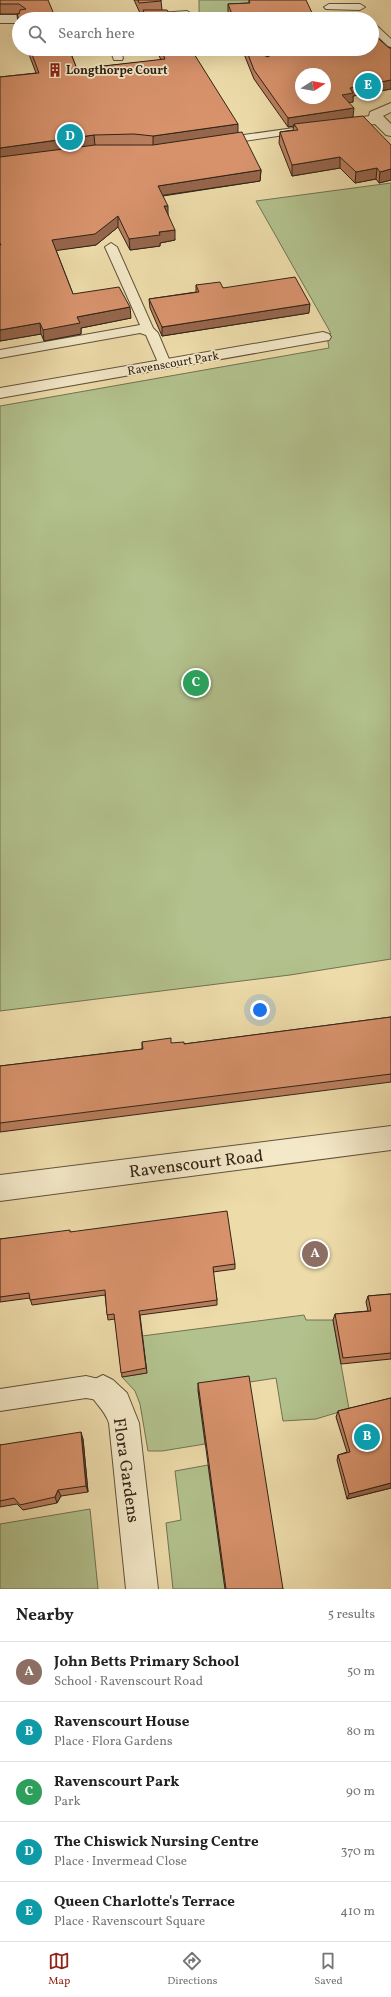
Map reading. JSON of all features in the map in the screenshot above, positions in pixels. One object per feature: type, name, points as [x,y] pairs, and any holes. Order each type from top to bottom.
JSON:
[{"type":"street","points":[[188,0],[188,12]]},
{"type":"street","points":[[0,19],[12,19]]},
{"type":"street","points":[[391,107],[375,115],[391,132]]},
{"type":"street","points":[[329,126],[378,119]]},
{"type":"street","name":"Ravenscourt Park","points":[[0,393],[323,338]]},
{"type":"street","name":"Ravenscourt Road","points":[[0,1188],[391,1138]]},
{"type":"street","name":"Flora Gardens","points":[[104,1390],[116,1403],[124,1423],[142,1589]]},
{"type":"lane","points":[[328,7],[360,4]]},
{"type":"lane","points":[[379,33],[391,44]]},
{"type":"lane","points":[[214,142],[314,129]]},
{"type":"lane","points":[[111,248],[148,330],[152,333],[165,364]]},
{"type":"lane","points":[[0,354],[140,329],[148,330]]},
{"type":"lane","name":"Flora Gardens","points":[[0,1400],[86,1387],[104,1390]]},
{"type":"green space","points":[[199,0],[249,0],[253,8],[245,12],[199,11]]},
{"type":"green space","points":[[391,183],[391,959],[290,975],[0,1011],[0,406],[329,348],[327,336],[331,334],[256,201]]},
{"type":"green space","points":[[304,1315],[306,1320],[333,1320],[349,1409],[316,1419],[283,1421],[276,1378],[198,1390],[205,1444],[162,1451],[148,1451],[140,1404],[135,1391],[122,1377],[147,1373],[142,1336]]},
{"type":"green space","points":[[208,1465],[225,1589],[173,1589],[166,1523],[181,1520],[175,1471]]},
{"type":"green space","points":[[90,1509],[98,1589],[0,1589],[0,1524]]},
{"type":"building","points":[[0,0],[48,0],[53,12],[20,12],[20,10],[26,9],[19,4],[0,4]]},
{"type":"building","points":[[138,0],[161,0],[161,1],[139,3]]},
{"type":"building","points":[[249,0],[306,0],[312,12],[231,12],[228,4],[250,3]]},
{"type":"building","points":[[143,10],[167,10],[168,12],[144,12]]},
{"type":"building","points":[[379,39],[391,48],[391,80],[350,88],[353,93],[342,95],[354,108],[288,118],[254,70],[249,56],[379,56]]},
{"type":"building","points":[[33,56],[72,56],[77,69],[165,59],[164,56],[195,56],[238,124],[153,136],[134,134],[94,135],[0,148],[0,77],[39,73]]},
{"type":"building","points":[[363,116],[391,145],[391,169],[380,172],[377,168],[356,172],[340,157],[292,165],[280,132],[298,130],[294,124]]},
{"type":"building","points":[[242,132],[261,170],[158,186],[168,206],[164,206],[175,230],[159,232],[160,235],[129,239],[118,216],[95,234],[52,240],[73,294],[119,287],[130,307],[77,317],[80,323],[43,330],[40,323],[0,330],[0,157],[95,145],[153,145]]},
{"type":"building","points":[[295,277],[310,304],[162,327],[149,299],[199,292],[196,285],[220,282],[223,288]]},
{"type":"building","points":[[391,1017],[391,1074],[0,1123],[0,1066],[143,1049],[142,1042],[171,1038],[171,1043],[184,1042],[184,1044]]},
{"type":"building","points":[[227,1211],[235,1264],[213,1267],[217,1300],[139,1311],[146,1368],[121,1373],[114,1314],[107,1315],[105,1290],[30,1300],[29,1293],[0,1297],[0,1239],[70,1230],[70,1232]]},
{"type":"building","points":[[391,1294],[391,1353],[343,1358],[335,1314],[371,1311],[368,1296]]},
{"type":"building","points":[[249,1376],[283,1589],[226,1589],[198,1383]]},
{"type":"building","points":[[391,1398],[391,1483],[349,1494],[338,1455],[350,1452],[338,1411]]},
{"type":"building","points":[[81,1432],[86,1486],[58,1490],[55,1497],[20,1505],[14,1498],[0,1501],[0,1445]]},
{"type":"place","name":"Longthorpe Court","points":[[55,70]]},
{"type":"place","name":"Queen Charlotte's Terrace","points":[[368,86]]},
{"type":"place","name":"The Chiswick Nursing Centre","points":[[70,137]]},
{"type":"place","name":"Ravenscourt Park","points":[[196,683]]},
{"type":"place","name":"John Betts Primary School","points":[[315,1254]]},
{"type":"place","name":"Ravenscourt House","points":[[367,1437]]}]
